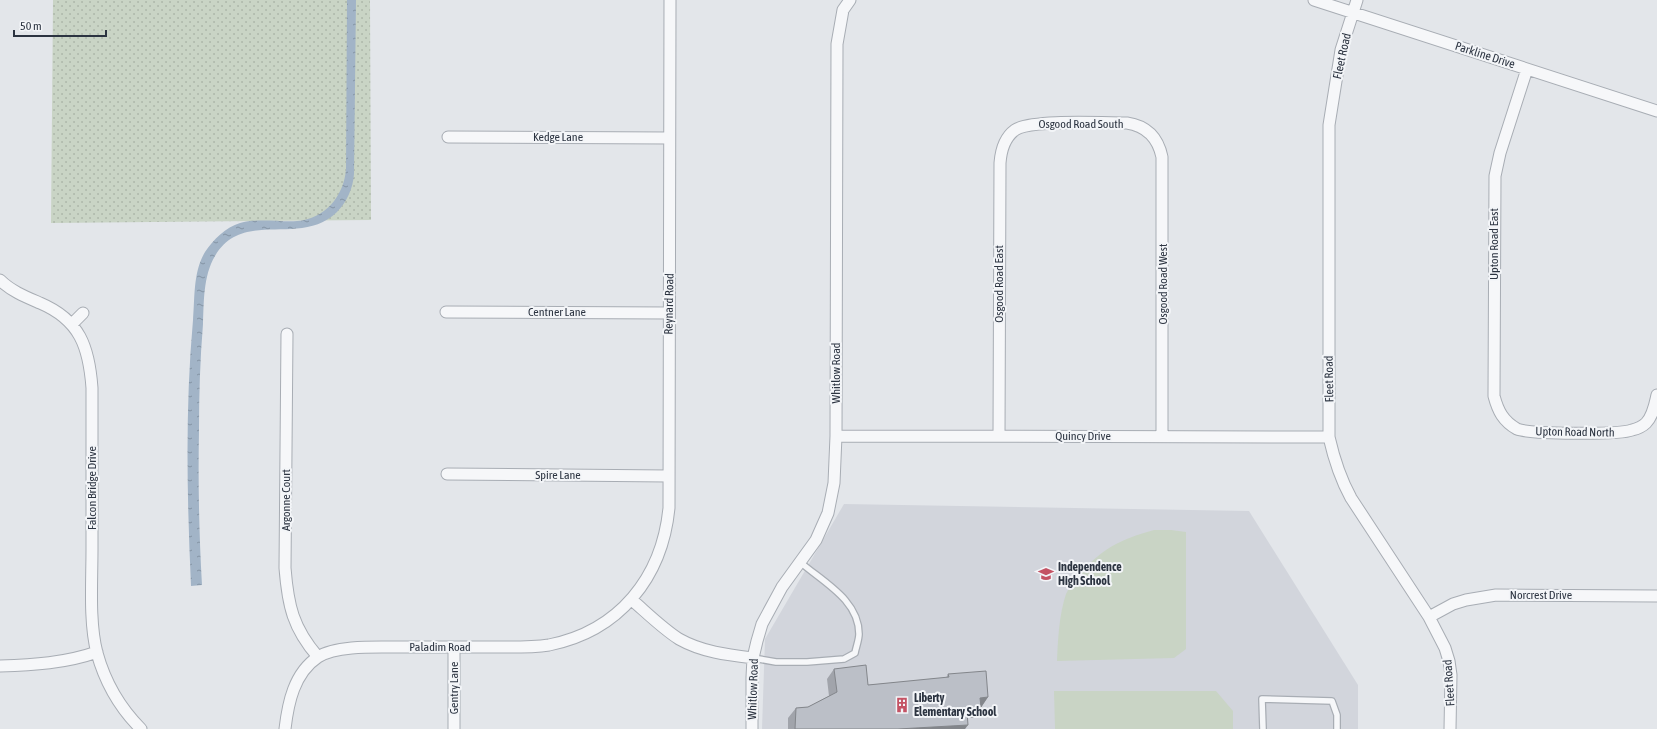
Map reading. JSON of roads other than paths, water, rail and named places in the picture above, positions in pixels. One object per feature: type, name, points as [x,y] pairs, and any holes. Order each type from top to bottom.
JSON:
[{"type":"street","name":"Reynard Road","points":[[632,600],[649,575],[661,550],[667,527],[669,508],[670,0]]},
{"type":"street","name":"Whitlow Road","points":[[752,729],[753,658],[762,624],[782,586],[816,540],[828,513],[834,483],[836,436],[837,44],[843,10],[850,0]]},
{"type":"street","name":"Parkline Drive","points":[[1314,0],[1657,111]]},
{"type":"street","name":"Fleet Road","points":[[1357,0],[1341,50],[1329,125],[1329,437],[1333,458],[1342,481],[1351,498],[1429,617],[1445,648],[1449,661],[1450,729]]},
{"type":"street","name":"Upton Road East","points":[[1504,420],[1497,409],[1494,396],[1495,176],[1500,153],[1527,69]]},
{"type":"street","name":"Osgood Road South","points":[[1010,134],[1023,126],[1046,123],[1127,123],[1140,126],[1151,134]]},
{"type":"street","name":"Osgood Road East","points":[[999,436],[1000,162],[1002,148],[1010,134]]},
{"type":"street","name":"Osgood Road West","points":[[1151,134],[1160,148],[1163,165],[1162,436]]},
{"type":"street","name":"Kedge Lane","points":[[448,137],[669,138]]},
{"type":"street","name":"Falcon Bridge Drive","points":[[1,282],[18,293],[51,308],[64,316],[72,324],[86,349],[91,374],[92,599],[97,652],[102,669],[118,700],[125,712],[141,729]]},
{"type":"street","name":"Centner Lane","points":[[446,312],[669,313]]},
{"type":"street","points":[[72,324],[83,313]]},
{"type":"street","name":"Argonne Court","points":[[287,334],[285,568],[287,590],[290,610],[298,630],[318,657]]},
{"type":"street","name":"Upton Road North","points":[[1504,420],[1518,429],[1535,432],[1618,433],[1633,430],[1646,423],[1654,410],[1657,395]]},
{"type":"street","name":"Quincy Drive","points":[[836,436],[1329,437]]},
{"type":"street","name":"Spire Lane","points":[[447,474],[668,476]]},
{"type":"street","name":"Norcrest Drive","points":[[1429,617],[1454,604],[1466,600],[1496,595],[1657,596]]},
{"type":"street","points":[[632,600],[664,628],[680,639],[720,654],[753,658]]},
{"type":"street","name":"Paladim Road","points":[[285,729],[287,707],[290,696],[304,672],[318,657],[334,651],[370,646],[530,647],[565,641],[585,633],[614,616],[632,600]]},
{"type":"street","name":"Gentry Lane","points":[[454,647],[454,729]]},
{"type":"street","points":[[0,666],[49,663],[97,652]]},
{"type":"lane","points":[[753,658],[776,662],[807,662],[844,659],[855,652],[859,635],[856,619],[848,603],[800,562]]},
{"type":"lane","points":[[1263,729],[1262,699],[1332,701],[1337,715],[1337,729]]},
{"type":"water","points":[[347,0],[356,0],[354,174],[351,190],[347,199],[337,212],[322,222],[306,227],[256,230],[241,234],[227,242],[215,256],[208,272],[204,299],[199,404],[199,508],[202,585],[191,586],[188,520],[188,420],[190,353],[196,276],[198,268],[205,252],[212,243],[220,234],[235,225],[261,220],[297,221],[307,219],[324,211],[337,197],[346,169]]},
{"type":"place","name":"Independence High School","points":[[1046,574]]},
{"type":"place","name":"Liberty Elementary School","points":[[902,705]]}]
